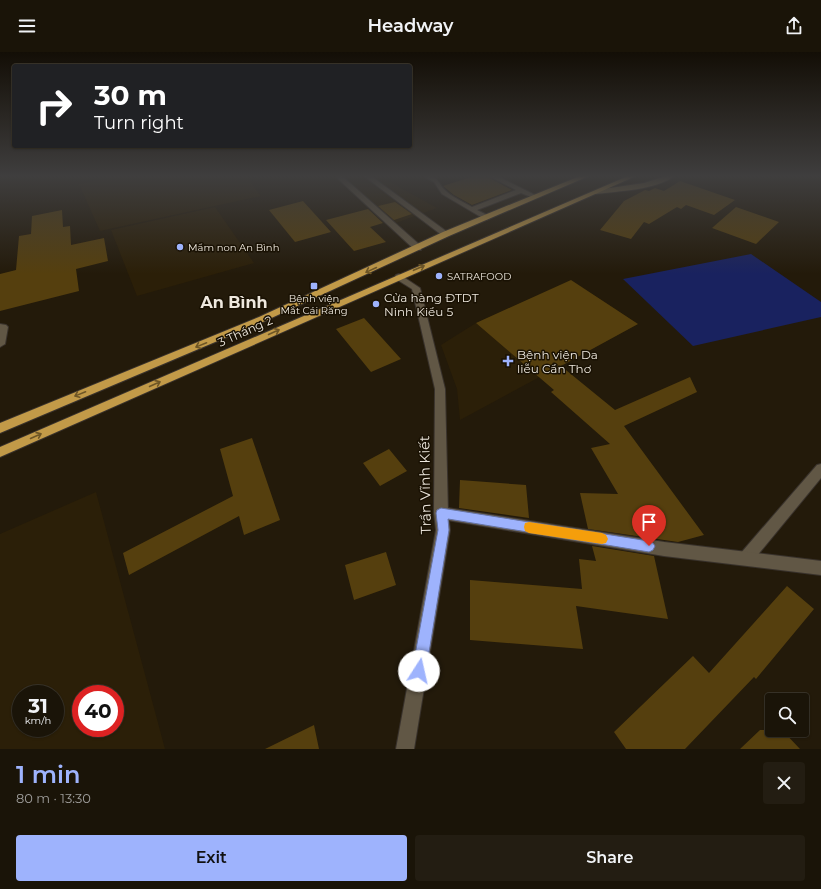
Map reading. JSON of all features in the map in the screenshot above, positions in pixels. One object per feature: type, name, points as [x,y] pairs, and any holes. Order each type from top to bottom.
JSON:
[{"type":"highway","name":"3 Tháng 2","points":[[0,428],[262,320],[446,234],[509,209]]},
{"type":"highway","name":"3 Tháng 2","points":[[0,452],[558,209]]},
{"type":"street","points":[[374,209],[418,248]]},
{"type":"street","points":[[411,209],[446,234]]},
{"type":"street","points":[[472,209],[486,218]]},
{"type":"street","name":"Trần Vĩnh Kiết","points":[[399,277],[416,288],[440,389],[441,513],[443,530],[405,749]]},
{"type":"street","points":[[0,327],[3,327],[0,344]]},
{"type":"street","points":[[746,558],[821,469]]},
{"type":"street","points":[[441,513],[664,549],[821,568]]},
{"type":"shaded area","points":[[90,209],[203,209],[100,231]]},
{"type":"shaded area","name":"Mầm non An Bình","points":[[208,209],[216,209],[254,263],[137,296],[111,230]]},
{"type":"shaded area","points":[[376,209],[436,209],[393,224]]},
{"type":"shaded area","points":[[751,254],[821,302],[821,317],[693,346],[623,279]]},
{"type":"shaded area","name":"Bệnh viện Da liễu Cần Thơ","points":[[557,287],[589,292],[638,324],[460,420],[457,389],[441,345],[476,323]]},
{"type":"shaded area","points":[[96,492],[165,749],[0,749],[0,534]]},
{"type":"building","points":[[275,209],[310,209],[331,232],[295,242],[269,210]]},
{"type":"building","points":[[368,209],[383,223],[370,227],[386,242],[354,251],[326,220]]},
{"type":"building","points":[[381,209],[404,209],[412,214],[394,220]]},
{"type":"building","points":[[618,209],[674,209],[649,224],[644,222],[631,239],[600,230]]},
{"type":"building","points":[[696,209],[723,209],[714,215]]},
{"type":"building","points":[[734,209],[740,209],[779,222],[756,244],[712,228]]},
{"type":"building","points":[[62,210],[63,227],[70,226],[71,245],[104,238],[108,261],[76,269],[79,291],[0,311],[0,274],[16,270],[19,236],[31,234],[32,216]]},
{"type":"building","points":[[571,280],[638,324],[561,366],[615,410],[690,377],[697,392],[624,426],[704,535],[678,542],[588,529],[580,493],[618,494],[591,448],[610,444],[551,392],[554,390],[476,323]]},
{"type":"building","points":[[364,318],[401,359],[371,372],[336,329]]},
{"type":"building","points":[[252,438],[280,520],[244,535],[239,516],[129,575],[123,553],[233,496],[220,449]]},
{"type":"building","points":[[389,449],[407,471],[380,486],[363,463]]},
{"type":"building","points":[[460,480],[526,485],[529,518],[459,508]]},
{"type":"building","points":[[592,546],[654,556],[668,619],[576,606],[583,649],[470,640],[470,580],[582,589],[579,559],[596,561]]},
{"type":"building","points":[[386,552],[396,585],[354,600],[345,565]]},
{"type":"building","points":[[787,586],[814,609],[756,679],[754,677],[685,749],[626,749],[614,732],[693,656],[709,673]]},
{"type":"building","points":[[314,725],[319,749],[265,749]]},
{"type":"building","points":[[760,730],[765,730],[765,737],[789,737],[800,749],[740,749]]},
{"type":"slow traffic","points":[[529,527],[602,539]]},
{"type":"place","name":"Mầm non An Bình","points":[[180,247]]},
{"type":"place","name":"SATRAFOOD","points":[[439,276]]},
{"type":"place","name":"Bệnh viện Mắt Cái Răng","points":[[314,286]]},
{"type":"place","name":"Cửa hàng ĐTDT Ninh Kiều 5","points":[[376,304]]},
{"type":"place","name":"Bệnh viện Da liễu Cần Thơ","points":[[508,361]]},
{"type":"district","name":"An Bình","points":[[234,302]]},
{"type":"route","points":[[419,671],[443,530],[441,513],[649,546]]}]
